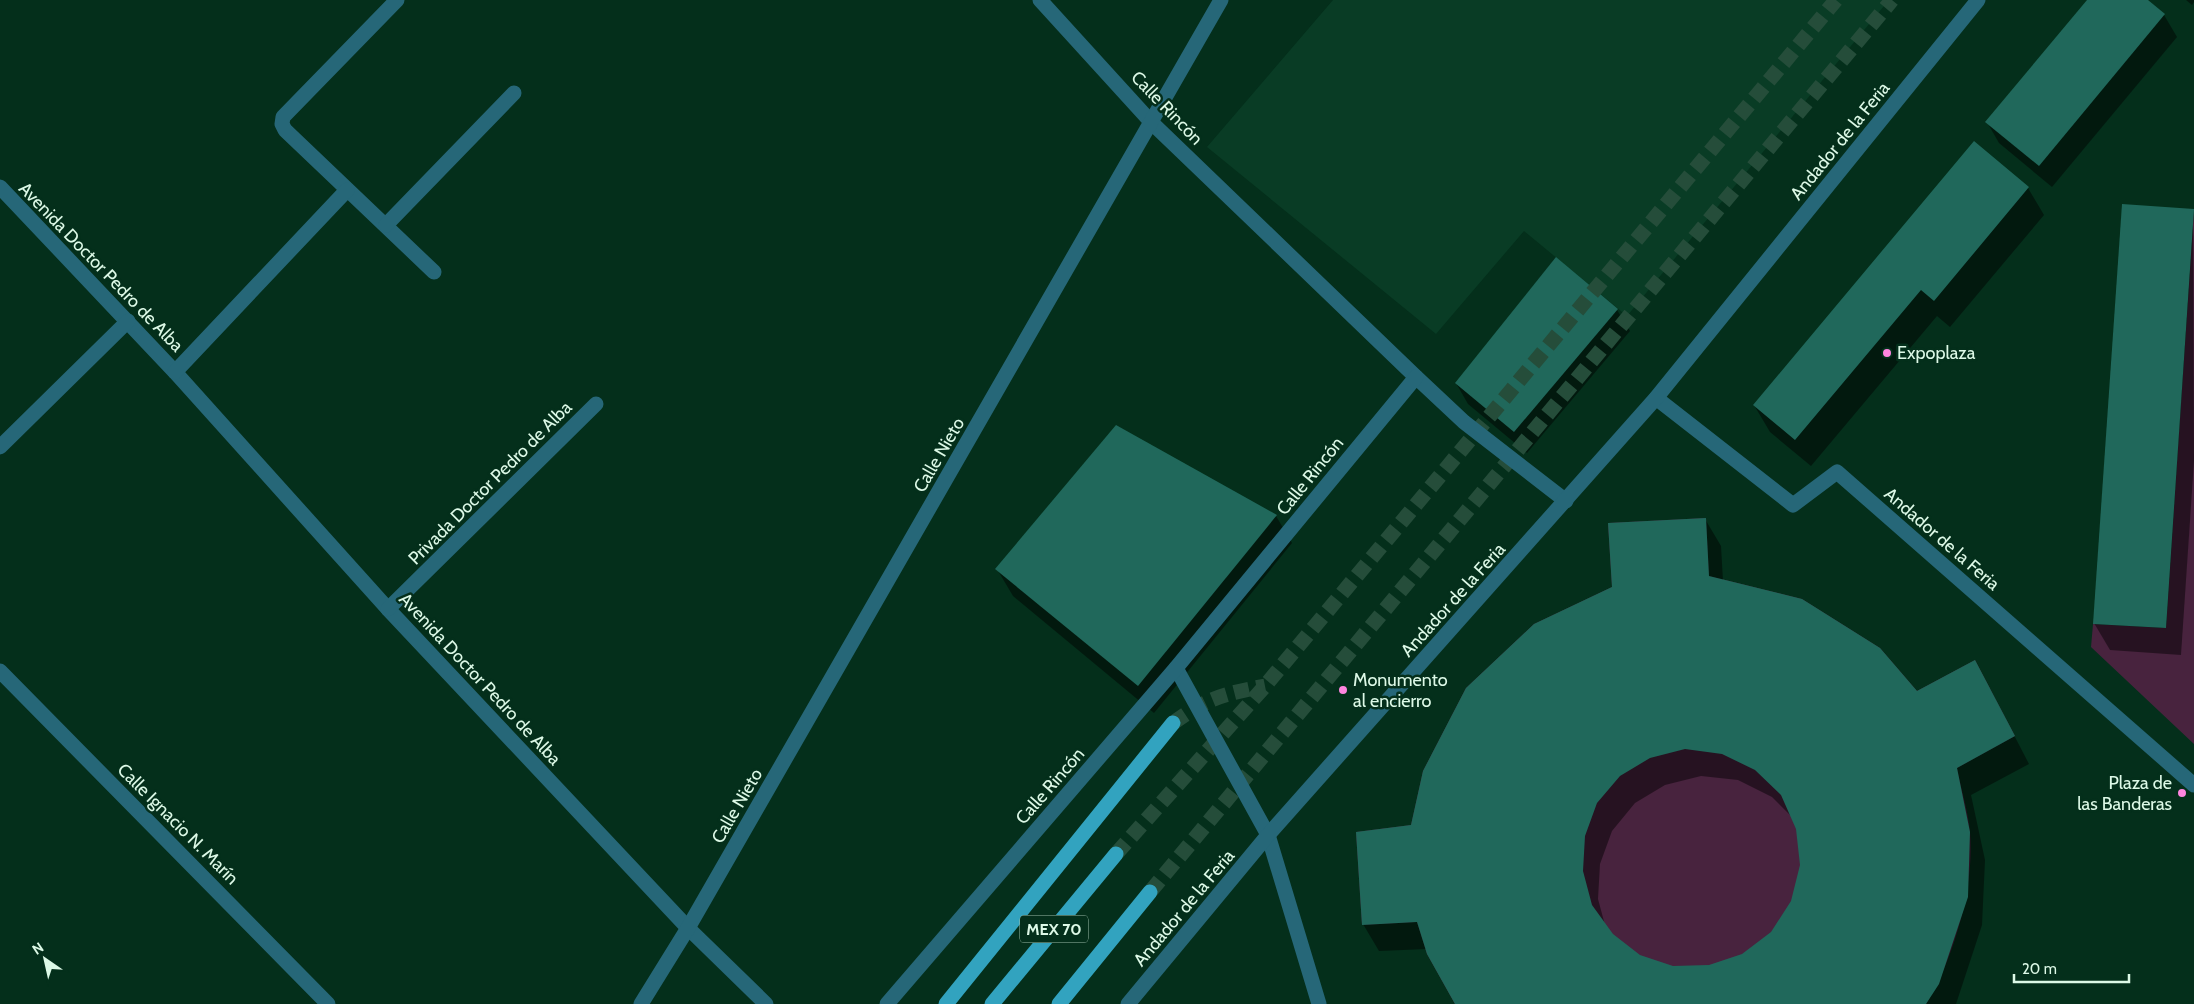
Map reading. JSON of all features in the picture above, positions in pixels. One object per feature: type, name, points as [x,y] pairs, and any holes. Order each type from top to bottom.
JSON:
[{"type":"main road","points":[[946,1004],[1173,723]]},
{"type":"main road","name":"MEX 70","points":[[992,1004],[1116,854]]},
{"type":"main road","name":"MEX 70","points":[[1059,1004],[1150,892]]},
{"type":"street","points":[[397,0],[283,117],[282,124],[285,130],[434,272]]},
{"type":"street","name":"Calle Rincón","points":[[887,1004],[1176,668],[1416,377],[1152,123],[1040,0]]},
{"type":"street","name":"Calle Nieto","points":[[641,1004],[688,928],[1221,0]]},
{"type":"street","name":"Andador de la Feria","points":[[1128,1004],[1268,835],[1656,398],[1978,0]]},
{"type":"street","points":[[386,226],[514,93]]},
{"type":"street","name":"Avenida Doctor Pedro de Alba","points":[[0,187],[176,372],[388,609],[688,928],[766,1004]]},
{"type":"street","name":"Avenida Doctor Pedro de Alba","points":[[176,372],[347,190]]},
{"type":"street","points":[[0,447],[128,321]]},
{"type":"street","points":[[1416,377],[1464,422],[1566,501]]},
{"type":"street","name":"Andador de la Feria","points":[[1656,398],[1793,505],[1837,472],[2194,785]]},
{"type":"street","name":"Privada Doctor Pedro de Alba","points":[[388,609],[596,404]]},
{"type":"street","points":[[1176,668],[1268,835],[1319,1004]]},
{"type":"street","name":"Calle Ignacio N. Marín","points":[[0,671],[328,1004]]},
{"type":"shaded area","points":[[1333,0],[1889,0],[1627,316],[1524,231],[1436,334],[1207,147]]},
{"type":"shaded area","points":[[2194,210],[2194,744],[2091,647],[2093,624],[2166,628]]},
{"type":"shaded area","points":[[1706,518],[1709,576],[1802,599],[1880,648],[1917,691],[1975,660],[2015,736],[1957,768],[1970,832],[1969,875],[1966,898],[1954,944],[1936,986],[1926,1004],[1455,1004],[1427,954],[1417,922],[1362,925],[1356,832],[1411,825],[1423,771],[1466,688],[1534,624],[1612,587],[1608,523]]},
{"type":"building","points":[[2087,0],[2148,0],[2165,14],[2039,166],[1985,122]]},
{"type":"building","points":[[1974,141],[2029,187],[1934,301],[1921,290],[1795,440],[1753,405]]},
{"type":"building","points":[[2122,204],[2194,209],[2166,628],[2093,624]]},
{"type":"building","points":[[1556,257],[1618,309],[1514,432],[1455,383]]},
{"type":"building","points":[[1116,425],[1277,515],[1138,686],[995,569]]},
{"type":"building","points":[[1706,518],[1709,576],[1802,599],[1880,648],[1917,691],[1975,660],[2015,736],[1957,768],[1970,832],[1968,897],[1939,984],[1926,1004],[1455,1004],[1427,954],[1417,922],[1362,925],[1356,832],[1411,825],[1423,771],[1466,688],[1534,624],[1612,587],[1608,523]],"holes":[[[1685,749],[1722,754],[1755,770],[1781,795],[1796,829],[1800,865],[1791,901],[1771,932],[1742,954],[1709,965],[1673,966],[1640,955],[1613,934],[1592,905],[1583,871],[1585,836],[1597,803],[1620,776],[1650,758]]]},
{"type":"tunnel","points":[[1116,854],[1265,686],[1836,0]]},
{"type":"tunnel","points":[[1150,892],[1892,0]]},
{"type":"tunnel","points":[[1173,723],[1206,702],[1265,686]]},
{"type":"place","name":"Expoplaza","points":[[1887,353]]},
{"type":"place","name":"Monumento al encierro","points":[[1343,690]]},
{"type":"place","name":"Plaza de las Banderas","points":[[2182,793]]}]
